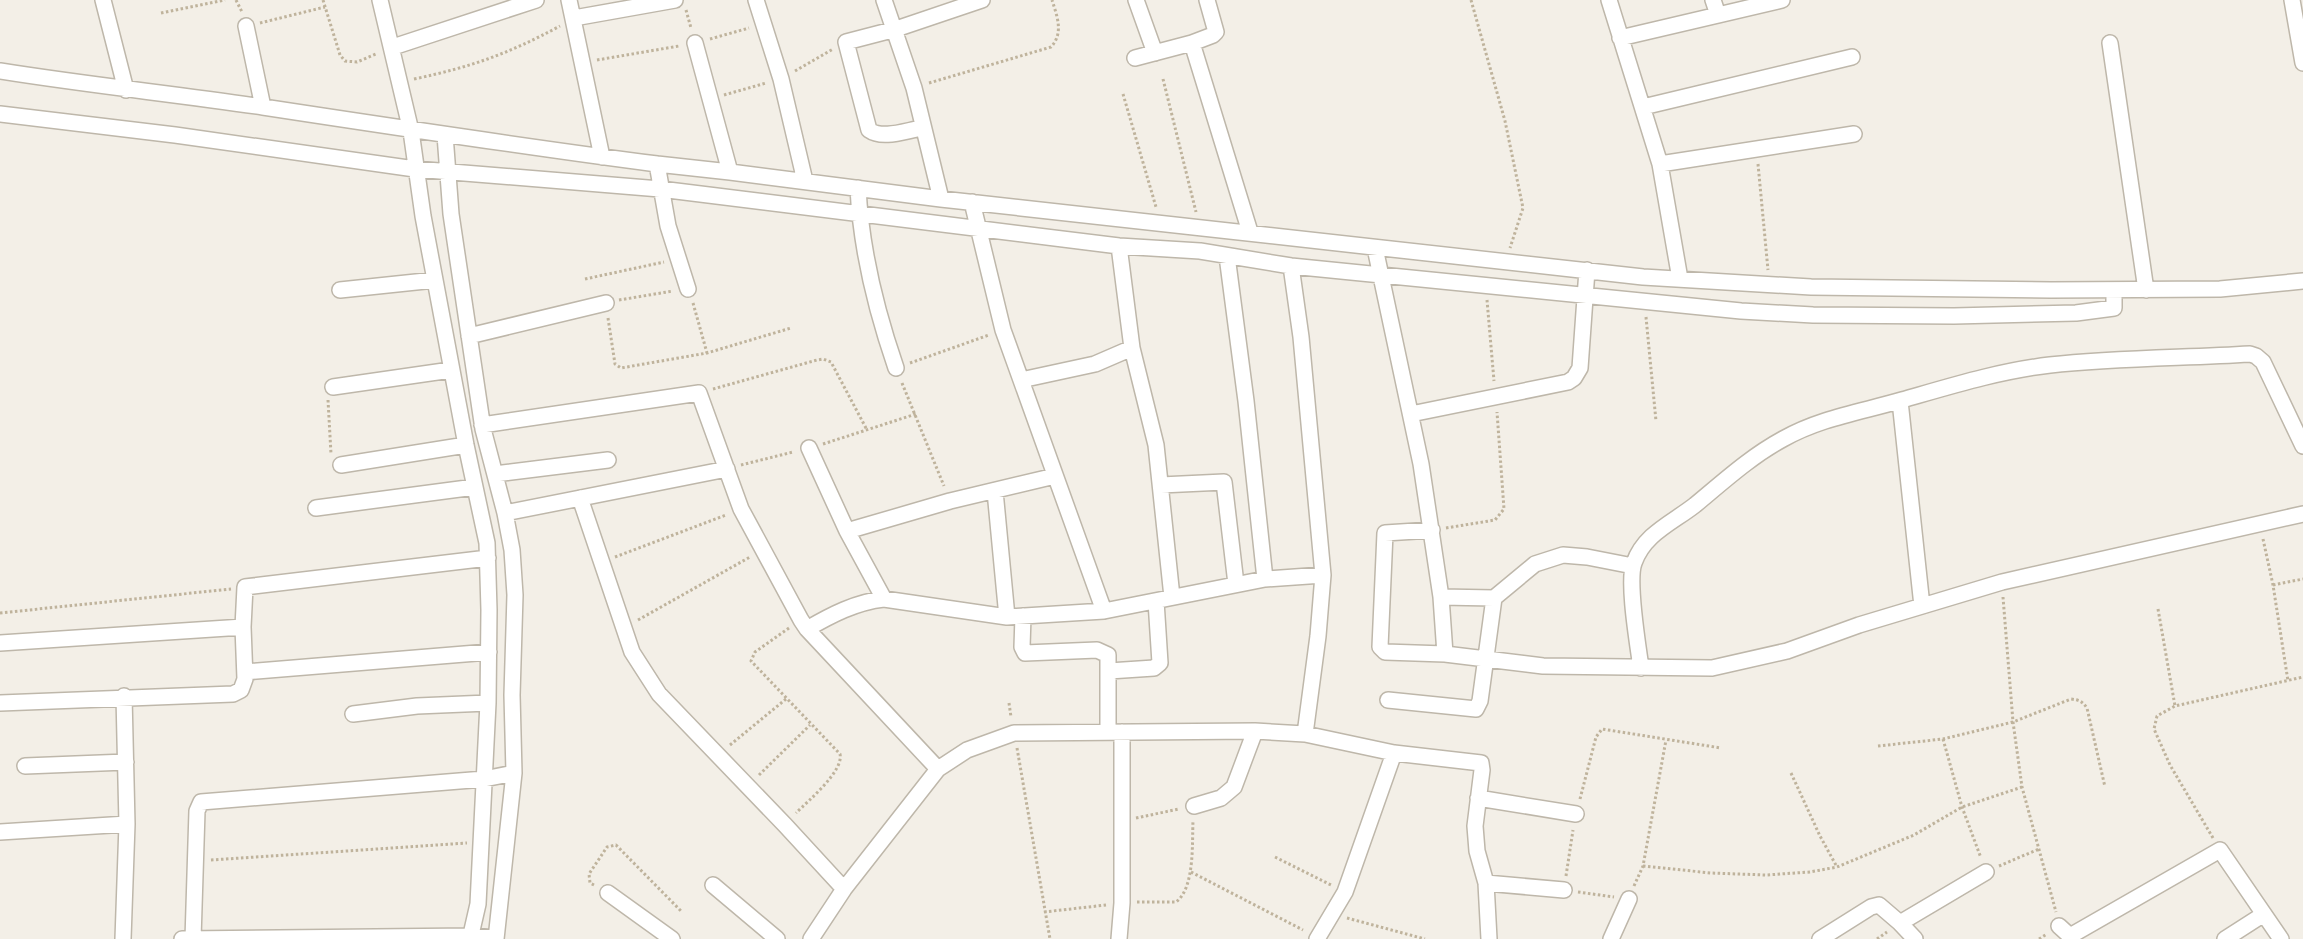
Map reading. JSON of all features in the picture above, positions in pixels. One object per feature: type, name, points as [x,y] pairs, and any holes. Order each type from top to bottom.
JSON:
[{"type":"street","points":[[103,0],[126,90]]},
{"type":"street","points":[[380,0],[393,47],[411,131],[415,168],[451,370],[487,542],[488,702],[478,904],[471,937]]},
{"type":"street","points":[[393,47],[536,0]]},
{"type":"street","points":[[569,0],[584,62],[602,157]]},
{"type":"street","points":[[756,0],[781,79],[805,181]]},
{"type":"street","points":[[884,0],[896,29],[914,88],[941,199]]},
{"type":"street","points":[[923,128],[886,134],[873,133],[869,130],[846,42],[896,29],[982,0]]},
{"type":"street","points":[[1136,0],[1155,53]]},
{"type":"street","points":[[1135,58],[1213,35],[1216,32],[1207,0]]},
{"type":"street","points":[[1609,0],[1660,164],[1680,279]]},
{"type":"street","points":[[1713,0],[1718,15]]},
{"type":"street","points":[[1620,38],[1782,0]]},
{"type":"street","points":[[2292,0],[2303,63]]},
{"type":"street","points":[[574,18],[681,4]]},
{"type":"street","points":[[246,26],[262,107]]},
{"type":"street","points":[[1192,42],[1250,232]]},
{"type":"street","points":[[2110,42],[2146,290]]},
{"type":"street","points":[[695,43],[712,99],[730,172]]},
{"type":"street","points":[[1643,107],[1852,57]]},
{"type":"street","points":[[0,71],[126,90],[262,107],[411,131],[657,164],[1161,224],[1680,279],[1770,285],[2114,290],[2220,289],[2303,281]]},
{"type":"street","points":[[0,114],[175,134],[415,168],[660,189],[1119,246],[1200,251],[1291,266],[1741,311],[1813,315],[1954,316],[2111,310],[2114,307],[2114,290]]},
{"type":"street","points":[[1660,164],[1854,134]]},
{"type":"street","points":[[182,939],[496,938],[514,773],[512,695],[515,595],[512,550],[506,513],[482,425],[450,214],[445,135]]},
{"type":"street","points":[[657,164],[660,189],[677,259],[688,289]]},
{"type":"street","points":[[858,188],[866,260],[875,300],[896,368]]},
{"type":"street","points":[[972,202],[1004,330],[1104,610]]},
{"type":"street","points":[[1119,246],[1132,348],[1156,445],[1172,597]]},
{"type":"street","points":[[1375,248],[1411,414],[1432,530],[1446,654]]},
{"type":"street","points":[[1227,256],[1246,401],[1265,579]]},
{"type":"street","points":[[1291,266],[1302,346],[1323,575],[1305,734]]},
{"type":"street","points":[[1411,414],[1568,382],[1574,378],[1580,368],[1587,270]]},
{"type":"street","points":[[340,290],[436,280]]},
{"type":"street","points":[[469,336],[606,303]]},
{"type":"street","points":[[1021,380],[1096,364],[1132,348]]},
{"type":"street","points":[[1641,668],[1633,602],[1633,566],[1639,551],[1653,534],[1684,514],[1733,471],[1782,439],[1807,427],[1845,414],[1900,401],[1973,379],[2051,365],[2250,354],[2263,362],[2303,446]]},
{"type":"street","points":[[333,387],[451,370]]},
{"type":"street","points":[[482,425],[699,393],[741,510],[804,624],[938,769]]},
{"type":"street","points":[[1900,401],[1922,606]]},
{"type":"street","points":[[341,465],[466,445]]},
{"type":"street","points":[[808,448],[847,531],[884,599]]},
{"type":"street","points":[[495,474],[608,460]]},
{"type":"street","points":[[506,513],[727,469]]},
{"type":"street","points":[[847,531],[950,501],[1055,476]]},
{"type":"street","points":[[1161,485],[1224,482],[1236,584]]},
{"type":"street","points":[[316,508],[475,487]]},
{"type":"street","points":[[995,491],[1007,617]]},
{"type":"street","points":[[580,498],[603,561],[632,652],[660,694],[786,825],[844,889]]},
{"type":"street","points":[[1432,530],[1385,533],[1380,647],[1388,653],[1446,654],[1543,666],[1712,668],[1787,651],[1859,625],[2002,582],[2260,522],[2303,514]]},
{"type":"street","points":[[1441,597],[1494,598],[1535,564],[1549,558],[1563,556],[1587,557],[1633,566]]},
{"type":"street","points":[[0,702],[124,696],[233,694],[243,687],[245,672],[243,627],[245,587],[488,558]]},
{"type":"street","points":[[804,624],[870,600],[884,599],[1007,617],[1104,610],[1156,602],[1172,597],[1265,579],[1323,575]]},
{"type":"street","points":[[1388,700],[1476,708],[1480,701],[1494,598]]},
{"type":"street","points":[[1109,671],[1154,668],[1160,663],[1156,602]]},
{"type":"street","points":[[1023,616],[1022,647],[1026,653],[1102,651],[1108,655],[1122,821],[1122,903],[1119,939]]},
{"type":"street","points":[[0,643],[243,627]]},
{"type":"street","points":[[245,672],[489,652]]},
{"type":"street","points":[[123,939],[127,824],[124,696]]},
{"type":"street","points":[[353,714],[416,706],[488,702]]},
{"type":"street","points":[[1194,806],[1222,798],[1234,787],[1255,731]]},
{"type":"street","points":[[811,939],[844,889],[938,769],[967,750],[1014,733],[1255,731],[1305,734],[1394,753],[1481,763],[1482,770],[1475,826],[1477,851],[1486,883],[1489,939]]},
{"type":"street","points":[[1317,938],[1345,892],[1394,753]]},
{"type":"street","points":[[25,766],[126,762]]},
{"type":"street","points":[[193,938],[198,806],[206,800],[484,780],[514,773]]},
{"type":"street","points":[[1478,798],[1576,814]]},
{"type":"street","points":[[0,832],[127,824]]},
{"type":"street","points":[[2067,934],[2220,850],[2281,939]]},
{"type":"street","points":[[1900,923],[1986,872]]},
{"type":"street","points":[[1486,883],[1564,890]]},
{"type":"street","points":[[713,885],[777,939]]},
{"type":"street","points":[[608,893],[672,939]]},
{"type":"street","points":[[1611,939],[1629,899]]},
{"type":"street","points":[[1820,939],[1875,905],[1882,906],[1915,939]]},
{"type":"street","points":[[2225,939],[2264,914]]},
{"type":"path","points":[[161,13],[225,0]]},
{"type":"path","points":[[323,0],[340,55],[345,61],[357,62],[393,47]]},
{"type":"path","points":[[914,88],[1051,47],[1056,42],[1059,30],[1052,0]]},
{"type":"path","points":[[1471,0],[1505,121],[1524,208],[1506,260]]},
{"type":"path","points":[[681,4],[695,43]]},
{"type":"path","points":[[246,26],[325,7]]},
{"type":"path","points":[[401,81],[484,62],[520,48],[574,18]]},
{"type":"path","points":[[584,62],[695,43],[764,23]]},
{"type":"path","points":[[712,99],[781,79],[846,42]]},
{"type":"path","points":[[1163,79],[1200,227]]},
{"type":"path","points":[[1124,94],[1161,224]]},
{"type":"path","points":[[1756,148],[1770,285]]},
{"type":"path","points":[[584,280],[677,259]]},
{"type":"path","points":[[1432,530],[1495,520],[1504,510],[1486,285]]},
{"type":"path","points":[[707,353],[688,289],[606,303],[615,364],[618,368],[707,353],[791,328]]},
{"type":"path","points":[[1645,302],[1656,421]]},
{"type":"path","points":[[950,501],[896,368],[1004,330]]},
{"type":"path","points":[[699,393],[823,359],[831,362],[867,430],[916,414]]},
{"type":"path","points":[[333,387],[327,393],[332,458],[336,464],[341,465]]},
{"type":"path","points":[[603,561],[741,510]]},
{"type":"path","points":[[2260,522],[2273,585],[2288,682]]},
{"type":"path","points":[[623,628],[762,550]]},
{"type":"path","points":[[2273,585],[2303,580]]},
{"type":"path","points":[[2002,582],[2013,722],[2022,787],[2039,849],[2067,934]]},
{"type":"path","points":[[0,613],[245,587]]},
{"type":"path","points":[[2158,609],[2175,706]]},
{"type":"path","points":[[786,825],[838,769],[840,754],[755,667],[752,656],[804,624]]},
{"type":"path","points":[[2220,850],[2170,765],[2154,729],[2157,716],[2165,709],[2175,706],[2288,682],[2303,677]]},
{"type":"path","points":[[718,755],[786,699]]},
{"type":"path","points":[[1878,746],[1944,740],[2013,722],[2071,699],[2082,701],[2086,708],[2105,787]]},
{"type":"path","points":[[747,786],[810,725]]},
{"type":"path","points":[[1666,740],[1643,866],[1629,899],[1564,890],[1576,814],[1598,731],[1606,728],[1666,740],[1721,748]]},
{"type":"path","points":[[1014,733],[1050,939]]},
{"type":"path","points":[[1944,740],[1962,807],[1986,872],[2039,849]]},
{"type":"path","points":[[1791,774],[1837,867]]},
{"type":"path","points":[[1643,866],[1711,873],[1766,875],[1810,872],[1837,867],[1914,835],[1962,807],[2022,787]]},
{"type":"path","points":[[1044,912],[1122,903],[1176,902],[1183,894],[1191,872],[1194,806],[1122,821]]},
{"type":"path","points":[[196,861],[481,842]]},
{"type":"path","points":[[608,893],[590,883],[589,874],[607,846],[612,844],[616,845],[682,912]]},
{"type":"path","points":[[1275,857],[1345,892]]},
{"type":"path","points":[[1191,872],[1317,938]]},
{"type":"path","points":[[1332,913],[1425,939]]}]
